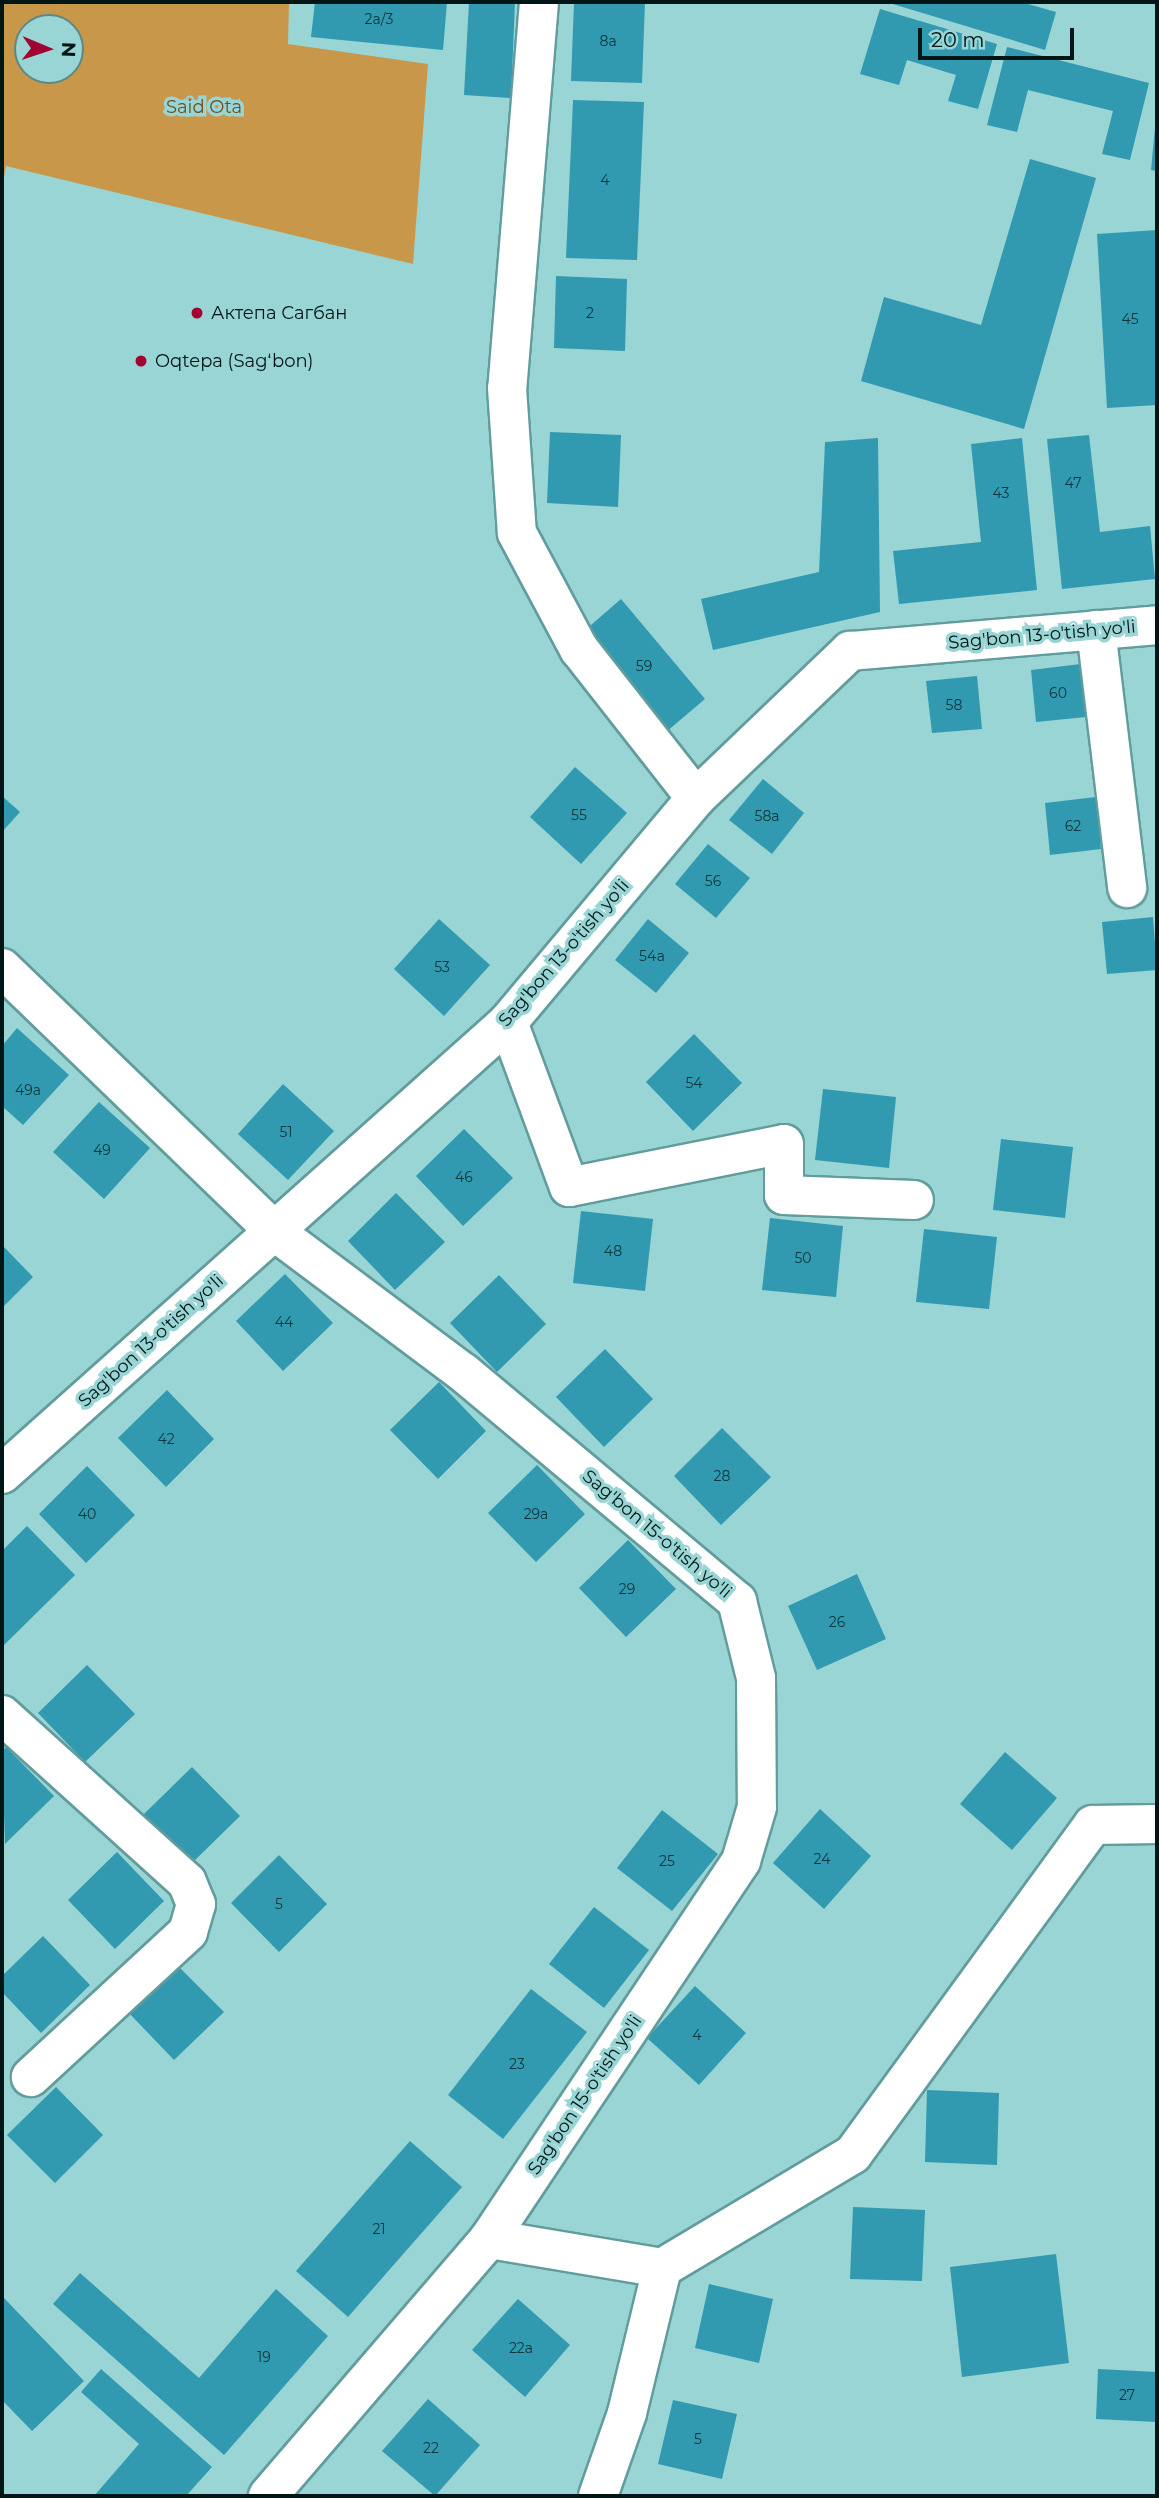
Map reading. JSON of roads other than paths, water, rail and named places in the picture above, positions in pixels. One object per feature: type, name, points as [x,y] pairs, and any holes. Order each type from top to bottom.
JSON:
[{"type":"street","points":[[539,2],[507,388],[517,533],[579,649],[696,797]]},
{"type":"street","name":"Sag'bon 13-o'tish yo'li","points":[[2,1474],[508,1022],[696,797],[851,650],[1157,625]]},
{"type":"street","points":[[1096,630],[1127,888]]},
{"type":"street","name":"Sag'bon 15-o'tish yo'li","points":[[2,968],[274,1231],[464,1373],[737,1601],[756,1678],[757,1807],[741,1861],[489,2239],[268,2496]]},
{"type":"street","points":[[508,1022],[569,1187],[784,1144],[784,1195],[914,1200]]},
{"type":"street","points":[[2,1715],[187,1882],[195,1904],[188,1931],[31,2077]]},
{"type":"street","points":[[489,2239],[662,2268],[852,2154],[1093,1825],[1157,1824]]},
{"type":"street","points":[[598,2496],[627,2413],[662,2268]]},
{"type":"place","name":"Актепа Сагбан","points":[[197,313]]},
{"type":"place","name":"Oqtepa (Sagʻbon)","points":[[141,361]]},
{"type":"park label","name":"Said Ota","points":[[204,107]]}]
